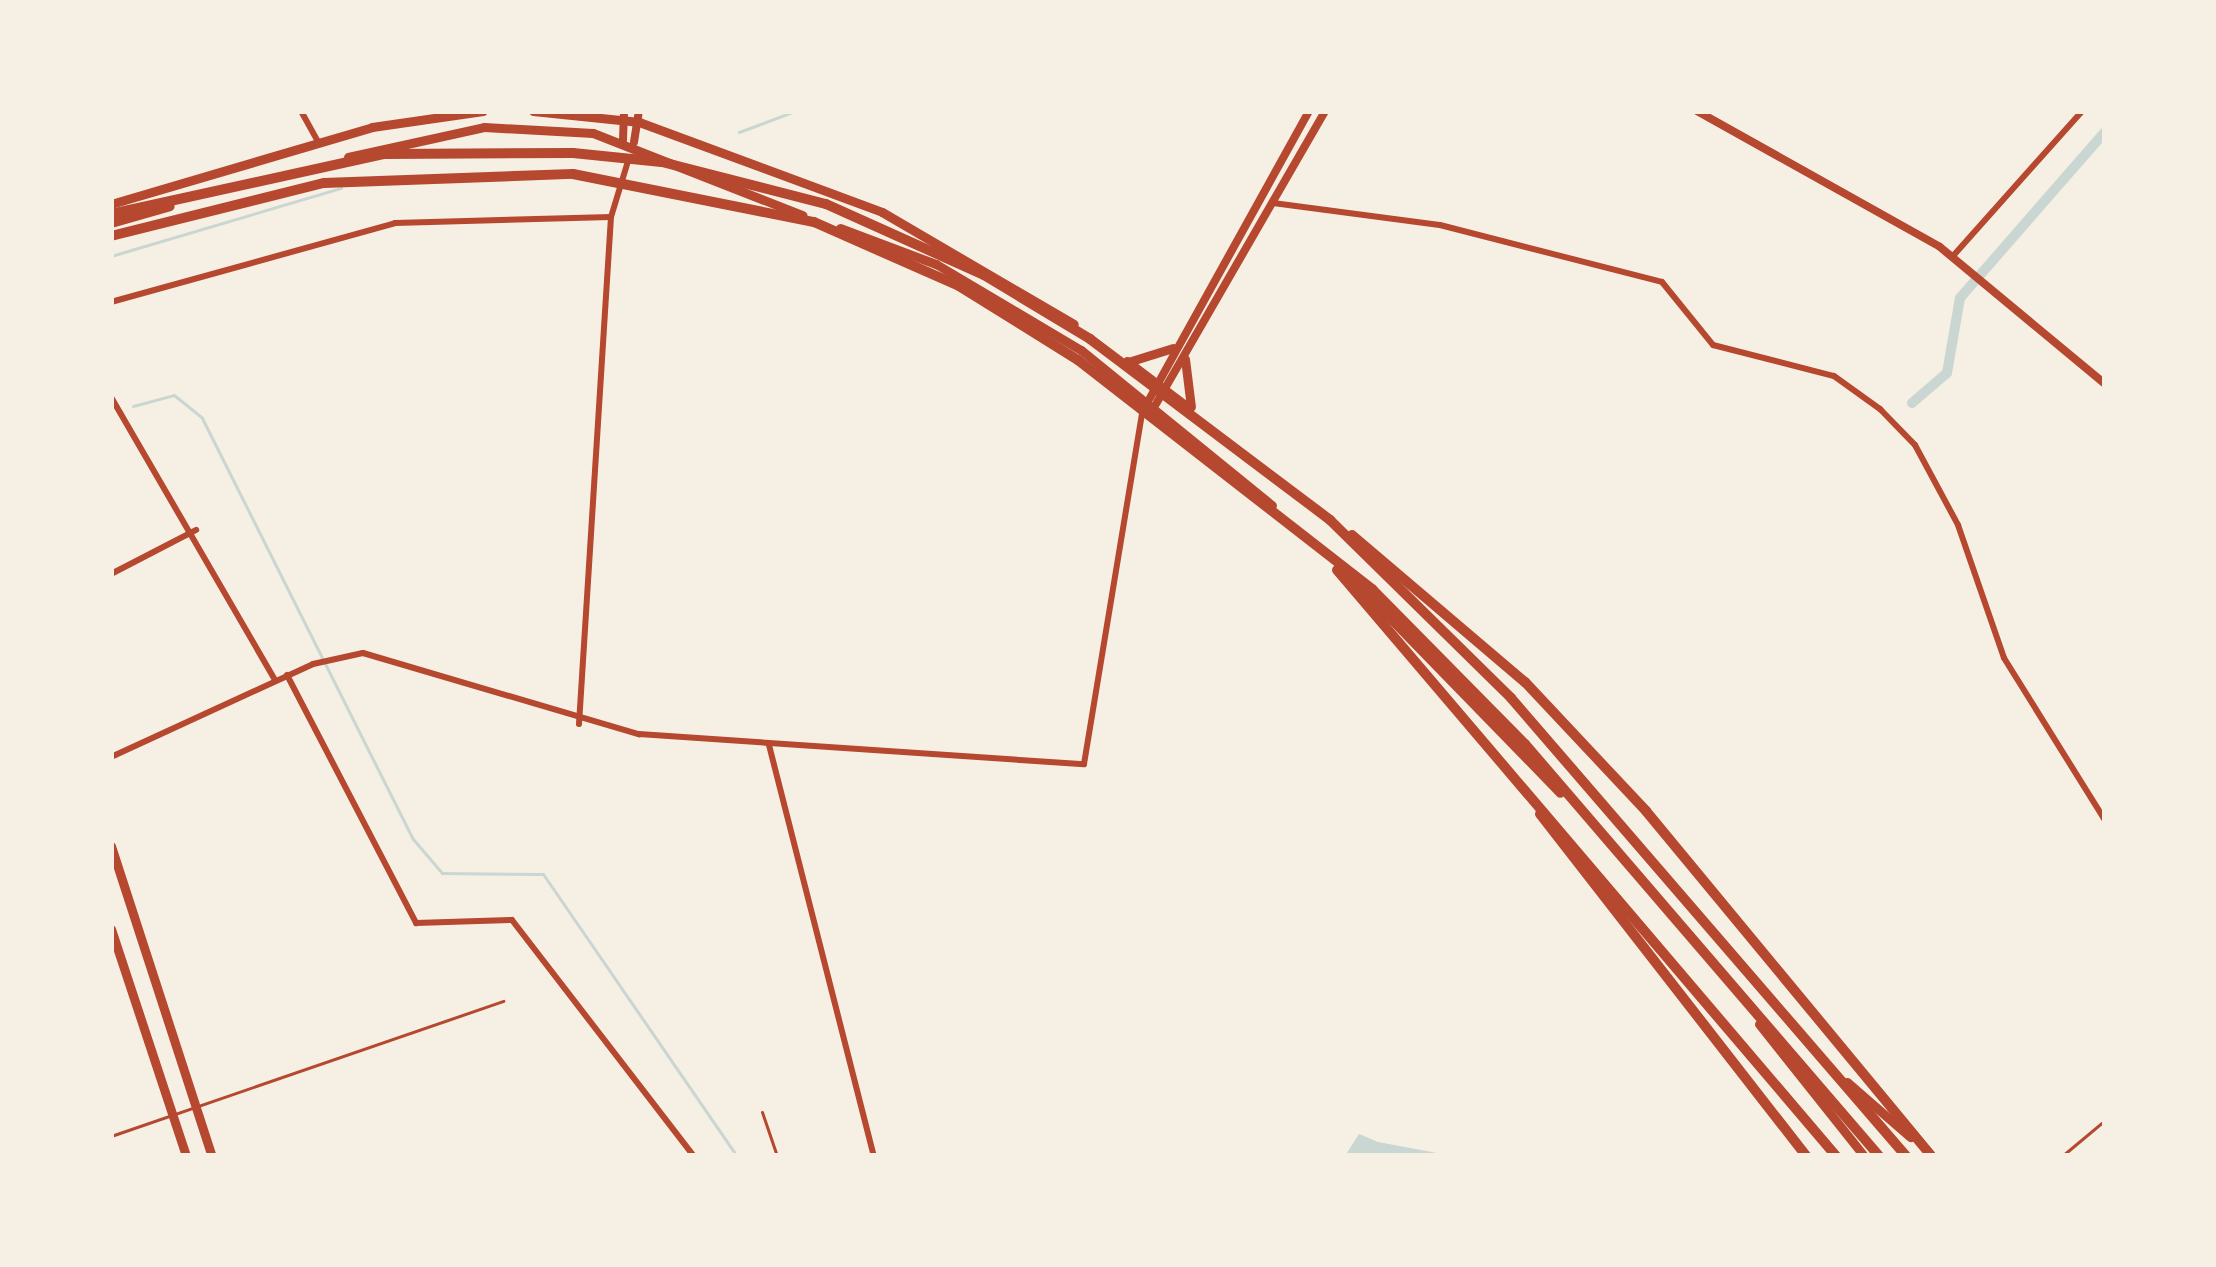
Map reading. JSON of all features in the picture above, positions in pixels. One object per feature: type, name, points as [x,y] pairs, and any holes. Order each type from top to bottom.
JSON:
[{"type":"highway","points":[[111,219],[385,154],[532,151],[702,171],[826,204],[984,274],[1090,339],[1393,562],[1525,682],[1732,909],[1932,1156]]},
{"type":"highway","points":[[111,236],[324,184],[449,172],[573,174],[754,205],[883,250],[1018,321],[1331,562],[1525,744],[1879,1156]]},
{"type":"highway","points":[[1330,520],[1511,698],[1908,1156]]},
{"type":"highway","points":[[1331,562],[1836,1156]]},
{"type":"highway","points":[[1527,790],[1563,856],[1806,1156]]},
{"type":"main road","points":[[111,204],[318,142],[483,111],[484,127]]},
{"type":"main road","points":[[533,111],[639,117],[927,234],[1161,385],[1527,720],[1908,1156]]},
{"type":"main road","points":[[111,219],[484,127],[628,141],[693,181],[936,264],[1153,401],[1317,544],[1541,771],[1864,1156]]},
{"type":"main road","points":[[1128,362],[1173,348]]},
{"type":"main road","points":[[1185,359],[1193,412]]},
{"type":"main road","points":[[111,846],[212,1156]]},
{"type":"main road","points":[[111,929],[186,1156]]},
{"type":"main road","points":[[1847,1082],[1932,1156]]},
{"type":"street","points":[[301,111],[318,142]]},
{"type":"street","points":[[111,757],[336,656],[388,656],[579,724],[769,745],[1084,764],[1153,401],[1173,348],[1309,111]]},
{"type":"street","points":[[1161,385],[1185,359],[1325,111]]},
{"type":"street","points":[[1697,111],[1952,256],[2105,384]]},
{"type":"street","points":[[1952,256],[2082,111]]},
{"type":"street","points":[[624,116],[628,141]]},
{"type":"street","points":[[579,724],[611,218],[628,141],[639,117]]},
{"type":"street","points":[[1273,202],[1440,225],[1663,282],[1713,345],[1834,376],[1880,409],[1915,445],[1958,526],[2005,658],[2105,820]]},
{"type":"street","points":[[111,302],[395,223],[611,218]]},
{"type":"street","points":[[111,397],[196,530],[275,680]]},
{"type":"street","points":[[111,574],[196,530]]},
{"type":"street","points":[[287,675],[416,923],[512,920],[694,1156]]},
{"type":"street","points":[[769,745],[874,1156]]},
{"type":"lane","points":[[111,1136],[503,1001]]},
{"type":"lane","points":[[762,1112],[777,1156]]},
{"type":"lane","points":[[2062,1156],[2105,1120]]},
{"type":"shaded area","points":[[1359,1134],[1378,1142],[1453,1156],[1345,1156]]},
{"type":"waterway","points":[[739,132],[795,111]]},
{"type":"waterway","points":[[1912,403],[1947,373],[1960,298],[2105,132]]},
{"type":"waterway","points":[[111,256],[341,188]]},
{"type":"waterway","points":[[133,406],[174,395],[202,418],[413,839],[442,873],[543,874],[737,1156]]}]
